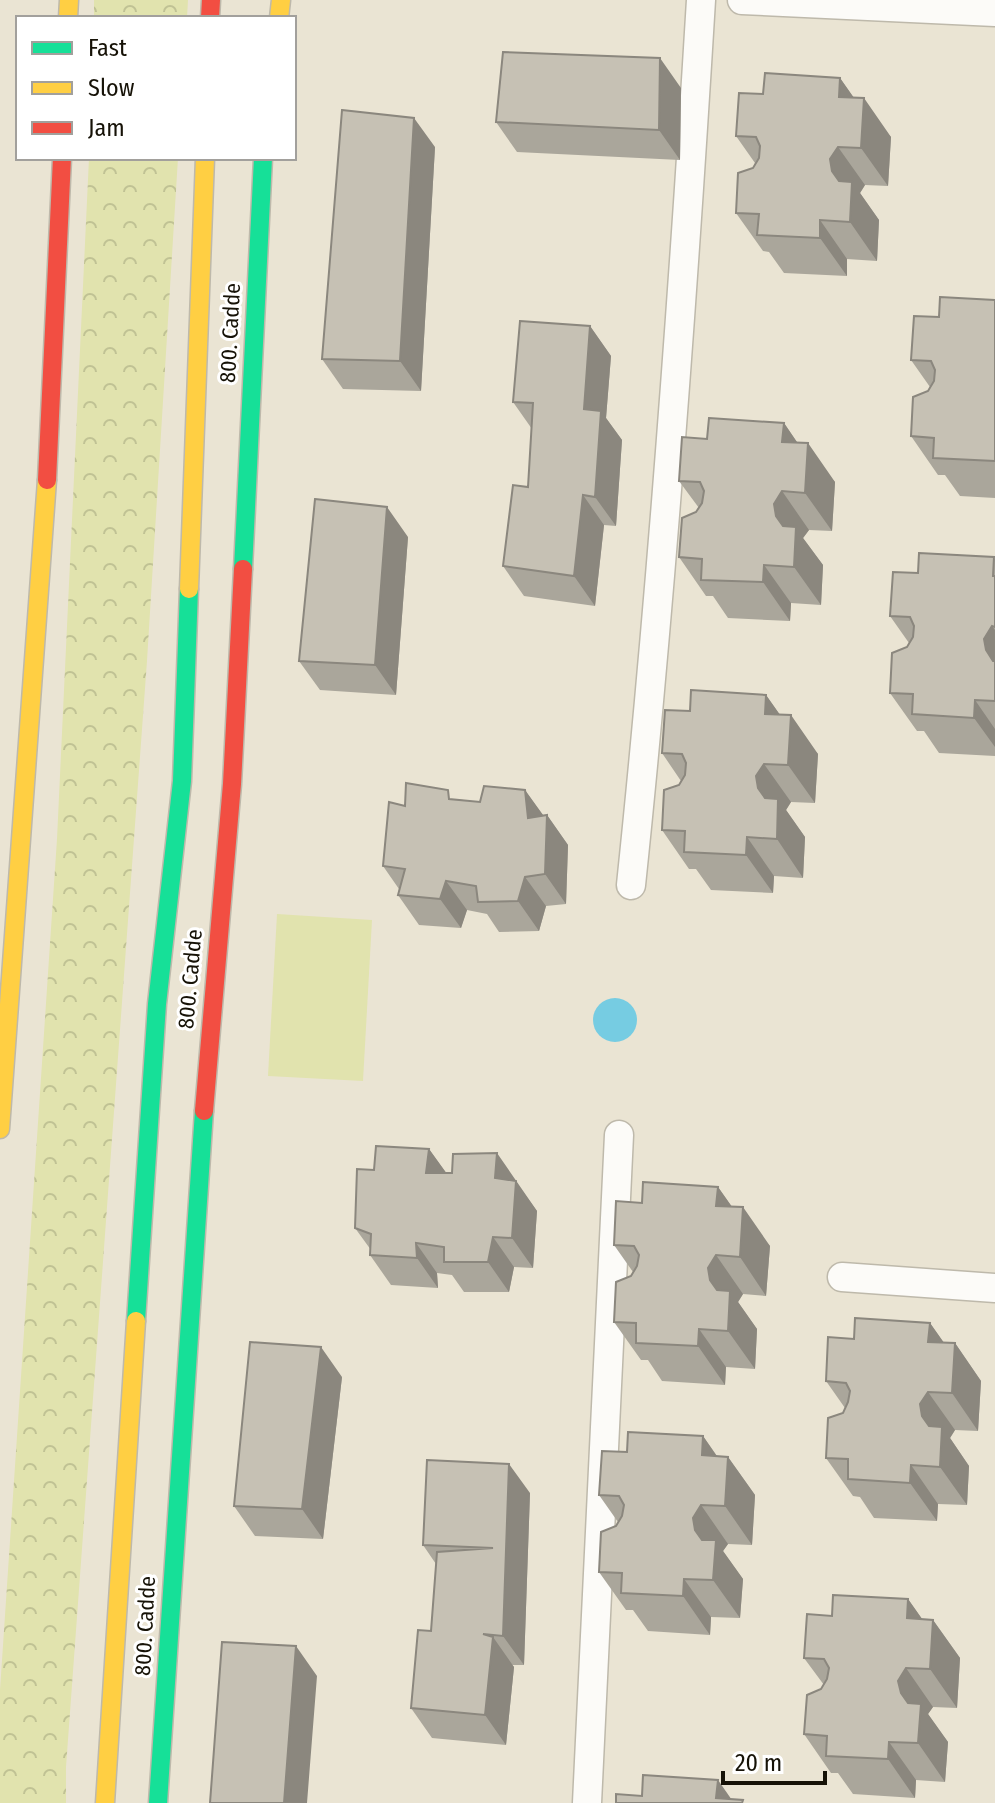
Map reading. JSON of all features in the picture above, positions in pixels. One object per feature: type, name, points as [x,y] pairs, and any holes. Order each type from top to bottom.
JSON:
[{"type":"street","points":[[631,885],[678,372],[701,0]]},
{"type":"street","points":[[742,0],[995,12]]},
{"type":"street","points":[[0,1129],[47,483],[62,160]]},
{"type":"street","name":"800. Cadde","points":[[105,1803],[156,1020],[182,781],[205,160]]},
{"type":"street","name":"800. Cadde","points":[[158,1803],[197,1200],[232,784],[263,160]]},
{"type":"street","points":[[587,1803],[619,1135]]},
{"type":"street","points":[[842,1277],[995,1288]]},
{"type":"green space","points":[[94,0],[188,0],[187,16],[94,16]]},
{"type":"green space","points":[[89,160],[178,160],[147,661],[66,1767],[66,1803],[0,1803],[0,1690],[57,839]]},
{"type":"green space","points":[[277,914],[372,920],[363,1081],[268,1076]]},
{"type":"water","points":[[615,998],[630,1005],[637,1020],[630,1035],[615,1042],[600,1035],[593,1020],[600,1005]]},
{"type":"building","points":[[503,52],[660,58],[659,130],[496,122]]},
{"type":"building","points":[[765,73],[840,78],[839,97],[864,98],[861,148],[838,147],[830,159],[832,171],[839,181],[852,182],[850,222],[820,220],[820,238],[757,235],[759,214],[736,213],[738,173],[753,168],[759,158],[760,146],[756,137],[736,136],[739,93],[763,94]]},
{"type":"building","points":[[342,110],[414,118],[400,361],[322,359]]},
{"type":"building","points":[[940,297],[995,300],[995,461],[933,458],[934,438],[911,436],[913,397],[928,391],[934,381],[935,370],[931,361],[911,360],[914,316],[939,317]]},
{"type":"building","points":[[520,321],[590,326],[584,409],[601,411],[595,497],[583,495],[574,576],[503,566],[513,485],[528,487],[533,403],[513,402]]},
{"type":"building","points":[[709,418],[784,423],[782,442],[808,443],[805,493],[782,491],[774,504],[776,516],[783,526],[796,527],[794,567],[764,565],[763,582],[701,580],[702,559],[679,557],[682,518],[696,512],[702,503],[704,491],[700,482],[679,481],[682,437],[707,439]]},
{"type":"building","points":[[315,499],[387,507],[375,665],[299,661]]},
{"type":"building","points":[[919,553],[994,557],[995,627],[992,626],[984,639],[986,650],[995,661],[995,701],[975,700],[974,718],[912,714],[913,694],[890,693],[892,653],[907,647],[913,637],[914,626],[910,617],[890,616],[893,572],[918,573]]},
{"type":"building","points":[[691,690],[766,695],[765,714],[791,715],[788,765],[764,764],[756,776],[758,788],[765,798],[778,799],[777,839],[747,837],[746,855],[684,852],[685,831],[662,830],[664,790],[679,785],[685,775],[686,763],[682,754],[662,753],[665,710],[690,711]]},
{"type":"building","points":[[406,783],[448,790],[449,799],[480,802],[484,786],[525,790],[528,818],[547,815],[545,874],[525,877],[518,901],[478,902],[476,886],[446,881],[440,899],[398,895],[405,869],[383,866],[389,802],[405,806]]},
{"type":"building","points":[[376,1146],[429,1149],[426,1173],[452,1173],[453,1154],[497,1153],[495,1178],[516,1181],[512,1238],[493,1237],[488,1262],[444,1262],[444,1247],[416,1243],[417,1258],[370,1255],[371,1234],[355,1228],[357,1169],[374,1170]]},
{"type":"building","points":[[643,1182],[718,1187],[716,1206],[743,1207],[740,1257],[716,1255],[708,1268],[710,1280],[717,1290],[730,1291],[728,1331],[699,1329],[698,1346],[636,1343],[636,1323],[614,1322],[616,1282],[631,1276],[639,1255],[634,1246],[614,1245],[616,1201],[642,1203]]},
{"type":"building","points":[[855,1318],[930,1323],[928,1342],[955,1343],[952,1393],[928,1392],[920,1404],[922,1416],[929,1426],[942,1427],[940,1467],[911,1465],[910,1483],[848,1479],[848,1459],[826,1458],[828,1418],[843,1413],[850,1391],[846,1383],[826,1381],[828,1337],[854,1339]]},
{"type":"building","points":[[250,1342],[321,1347],[302,1509],[234,1506]]},
{"type":"building","points":[[628,1432],[703,1436],[702,1455],[728,1457],[725,1506],[701,1505],[693,1518],[695,1530],[702,1540],[716,1540],[713,1580],[684,1579],[683,1596],[621,1593],[622,1573],[599,1572],[601,1532],[616,1526],[624,1505],[619,1496],[599,1495],[602,1451],[627,1452]]},
{"type":"building","points":[[427,1460],[509,1464],[503,1636],[483,1634],[493,1637],[485,1715],[411,1708],[418,1630],[431,1631],[437,1552],[493,1548],[423,1545]]},
{"type":"building","points":[[833,1595],[908,1599],[907,1618],[933,1620],[930,1669],[906,1668],[898,1681],[908,1703],[921,1704],[918,1743],[889,1742],[888,1759],[826,1756],[827,1736],[804,1734],[807,1695],[821,1689],[829,1668],[824,1659],[804,1658],[807,1614],[832,1616]]},
{"type":"building","points":[[222,1642],[296,1646],[284,1803],[210,1803]]},
{"type":"building","points":[[643,1775],[718,1780],[716,1798],[743,1800],[742,1803],[616,1803],[616,1794],[642,1796]]},
{"type":"traffic: fast","points":[[243,569],[263,160]]},
{"type":"traffic: fast","points":[[136,1321],[157,1004],[182,781],[189,589]]},
{"type":"traffic: fast","points":[[158,1803],[204,1111]]},
{"type":"traffic: slow","points":[[68,16],[69,0]]},
{"type":"traffic: slow","points":[[279,16],[281,0]]},
{"type":"traffic: slow","points":[[189,589],[205,160]]},
{"type":"traffic: slow","points":[[0,1129],[47,480]]},
{"type":"traffic: slow","points":[[105,1803],[136,1321]]},
{"type":"traffic: jam","points":[[210,16],[211,0]]},
{"type":"traffic: jam","points":[[47,480],[62,160]]},
{"type":"traffic: jam","points":[[204,1111],[232,784],[243,569]]}]
